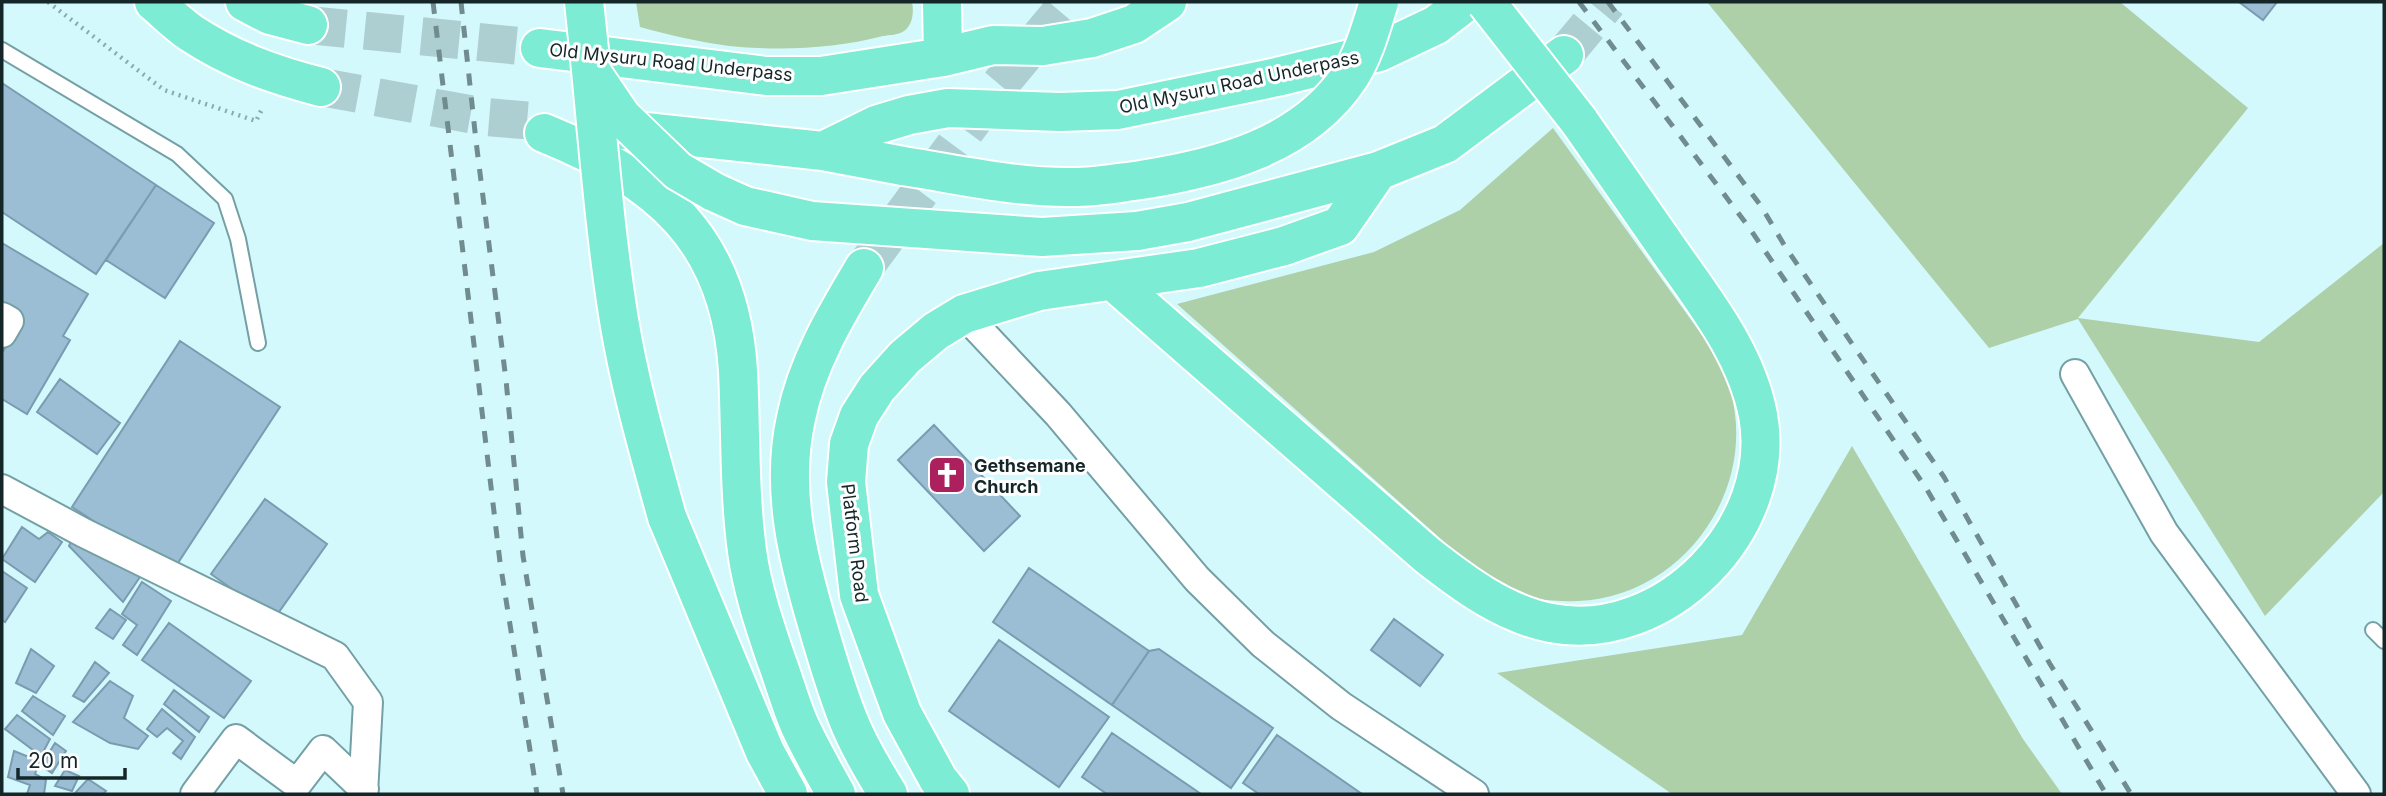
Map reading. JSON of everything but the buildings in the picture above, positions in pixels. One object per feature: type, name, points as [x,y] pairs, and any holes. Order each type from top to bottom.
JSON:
[{"type":"main road","points":[[154,2],[189,32],[232,57],[277,76],[321,88]]},
{"type":"main road","points":[[244,2],[270,15],[308,25]]},
{"type":"main road","points":[[584,2],[607,241],[619,322],[638,411],[667,517],[765,751],[788,794]]},
{"type":"main road","points":[[942,2],[943,57]]},
{"type":"main road","name":"Old Mysuru Road Underpass","points":[[540,48],[766,76],[821,76],[943,57],[993,46],[1043,46],[1092,38],[1134,24],[1167,2]]},
{"type":"main road","points":[[836,794],[798,722],[762,618],[747,555],[737,368],[732,331],[714,267],[698,240],[660,200],[624,171],[545,127],[823,152],[1027,185],[1067,188],[1180,174],[1256,152],[1288,135],[1323,109],[1350,76],[1367,39],[1379,2]]},
{"type":"main road","name":"Old Mysuru Road Underpass","points":[[823,152],[876,125],[909,115],[948,108],[1060,112],[1118,110],[1290,74],[1379,52],[1436,25],[1466,2]]},
{"type":"main road","points":[[1113,281],[1426,555],[1461,582],[1524,616],[1554,623],[1592,624],[1629,618],[1663,603],[1695,580],[1724,547],[1750,503],[1760,458],[1758,415],[1743,369],[1720,324],[1579,121],[1486,2]]},
{"type":"main road","points":[[592,73],[622,117],[678,171],[745,206],[812,221],[1028,236],[1073,236],[1137,231],[1188,222],[1378,171],[1445,144],[1564,55]]},
{"type":"main road","name":"Platform Road","points":[[950,794],[938,779],[902,713],[859,596],[846,482],[849,444],[859,416],[877,388],[905,357],[936,331],[964,314],[1039,291],[1199,268],[1284,246],[1340,226],[1378,171]]},
{"type":"main road","points":[[864,268],[834,320],[811,368],[795,418],[790,467],[791,520],[806,586],[844,708],[888,794]]},
{"type":"street","points":[[964,314],[1058,414],[1197,579],[1263,644],[1341,706],[1474,794]]},
{"type":"street","points":[[2,317],[9,321],[2,332]]},
{"type":"street","points":[[2075,374],[2164,533],[2356,794]]},
{"type":"street","points":[[2,489],[84,533],[335,656],[368,702],[364,792]]},
{"type":"street","points":[[195,794],[236,739],[297,784],[323,750],[364,792]]},
{"type":"lane","points":[[2,50],[177,154],[225,198],[238,239],[258,344]]},
{"type":"lane","points":[[2373,630],[2384,641]]},
{"type":"path","points":[[48,2],[164,90],[256,121]]},
{"type":"green space","points":[[636,2],[912,2],[913,14],[907,28],[897,34],[845,44],[768,48],[729,46],[640,27]]},
{"type":"green space","points":[[1707,2],[2120,2],[2248,108],[2078,318],[2259,342],[2384,243],[2384,492],[2265,616],[2078,319],[1989,348]]},
{"type":"green space","points":[[1553,128],[1710,347],[1729,386],[1736,424],[1734,462],[1723,498],[1705,530],[1680,558],[1650,580],[1616,595],[1578,601],[1544,600],[1518,594],[1474,568],[1177,304],[1374,252],[1460,210]]},
{"type":"green space","points":[[1852,446],[2023,739],[2062,794],[1672,794],[1497,673],[1742,635]]},
{"type":"tunnel","points":[[864,268],[997,88],[1069,2]]},
{"type":"tunnel","points":[[1564,55],[1608,2]]},
{"type":"tunnel","points":[[308,25],[540,48]]},
{"type":"tunnel","points":[[321,87],[486,117],[546,122]]},
{"type":"railway","points":[[433,2],[500,562],[537,794]]},
{"type":"railway","points":[[461,2],[506,380],[523,556],[563,794]]},
{"type":"railway","points":[[1579,2],[1748,226],[1926,488],[2106,794]]},
{"type":"railway","points":[[1608,2],[1761,206],[1786,248],[1944,477],[2050,664],[2131,794]]},
{"type":"place","name":"Gethsemane Church","points":[[947,475]]}]
